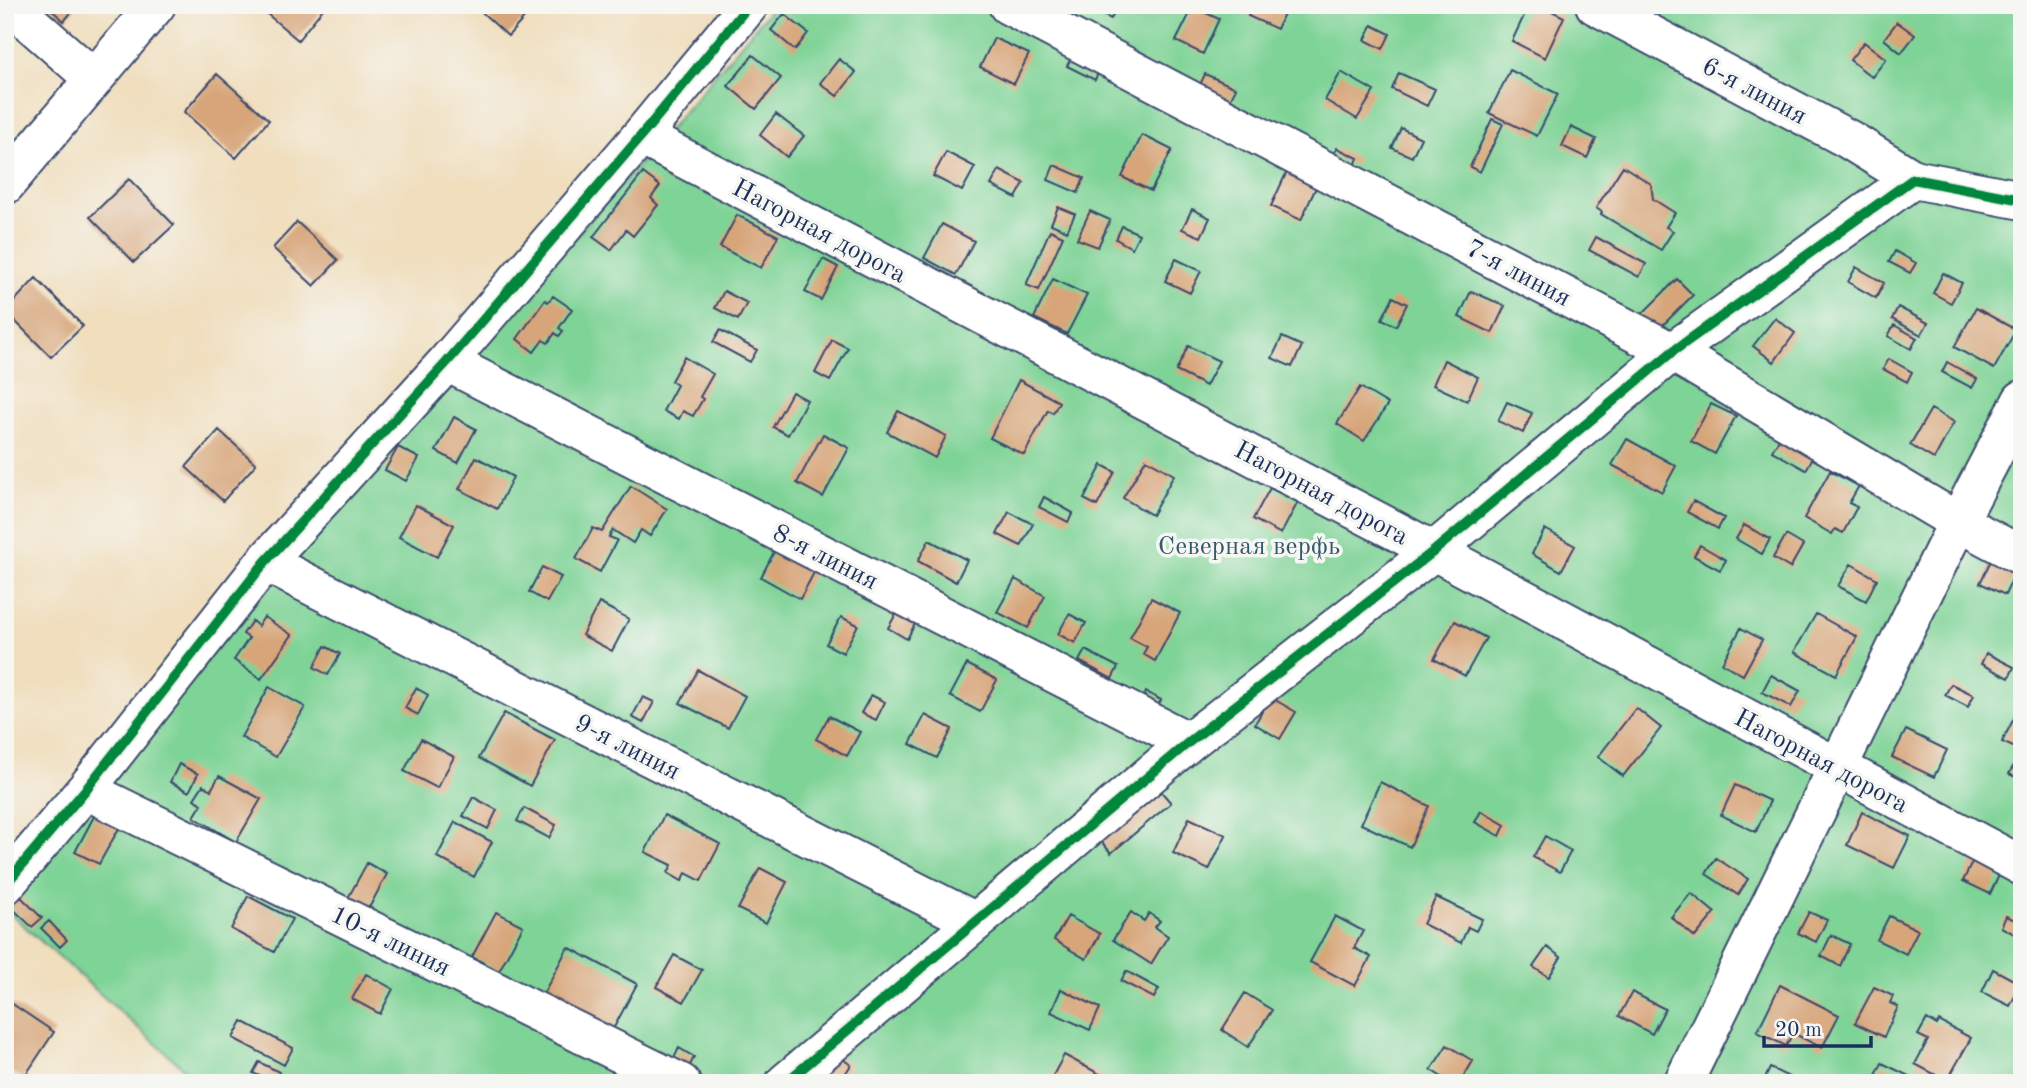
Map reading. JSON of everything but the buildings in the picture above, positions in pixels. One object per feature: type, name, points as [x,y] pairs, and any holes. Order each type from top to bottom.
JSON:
[{"type":"street","points":[[9,5],[94,79]]},
{"type":"street","points":[[5,185],[156,5]]},
{"type":"street","points":[[5,885],[94,792],[273,566],[455,367],[649,140],[750,5]]},
{"type":"street","name":"7-я линия","points":[[1007,5],[1672,352],[1958,522],[2022,556]]},
{"type":"street","name":"6-я линия","points":[[1595,5],[1848,139],[1913,179]]},
{"type":"street","name":"Нагорная дорога","points":[[649,140],[1434,551],[2022,866]]},
{"type":"street","points":[[785,1083],[1189,742],[1434,551],[1672,352],[1913,179],[2022,200]]},
{"type":"street","name":"8-я линия","points":[[455,367],[1189,742]]},
{"type":"street","points":[[1683,1083],[1958,522],[2022,400]]},
{"type":"street","name":"9-я линия","points":[[273,566],[976,922]]},
{"type":"street","name":"10-я линия","points":[[94,792],[681,1083]]},
{"type":"green space","name":"Северная верфь","points":[[774,5],[2022,5],[2022,1083],[200,1083],[5,909],[5,897],[281,571],[657,144]]},
{"type":"cycle path","points":[[5,885],[87,788],[265,562],[447,362],[641,136],[749,5]]},
{"type":"cycle path","points":[[785,1083],[1189,742],[1434,551],[1672,352],[1913,179],[2022,200]]}]
